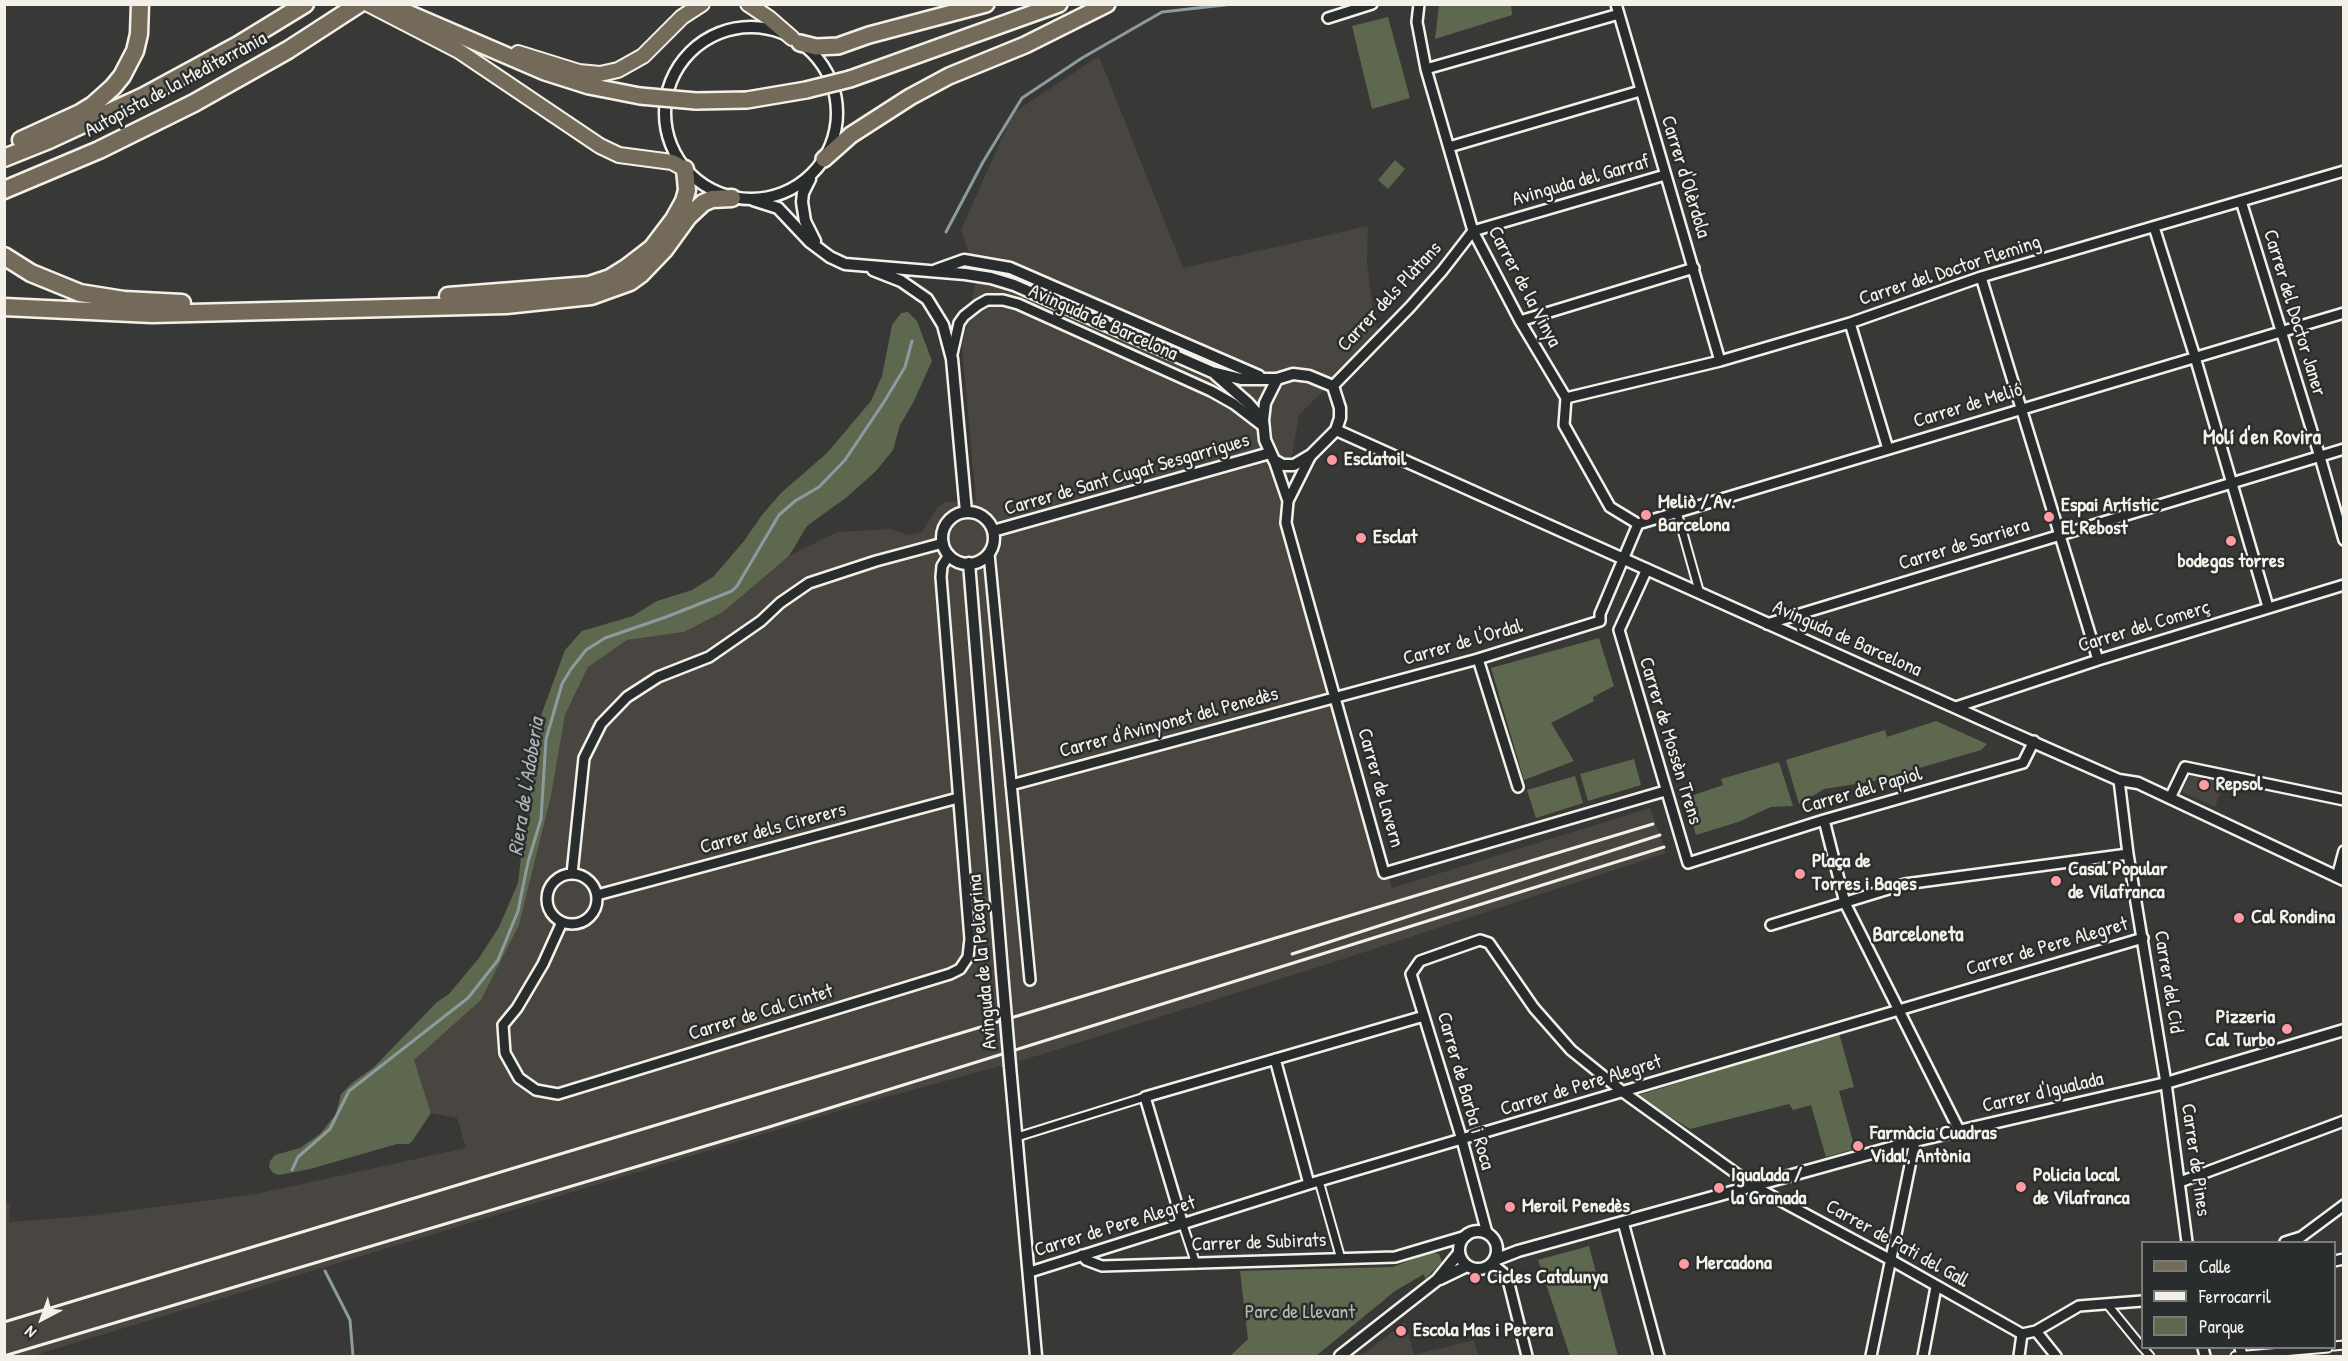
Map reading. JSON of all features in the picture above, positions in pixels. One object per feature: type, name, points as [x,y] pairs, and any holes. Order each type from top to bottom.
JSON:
[{"type":"highway","points":[[4,151],[26,137],[80,113],[113,87],[122,76],[135,51],[139,34],[140,4]]},
{"type":"highway","name":"Autopista de la Mediterrània","points":[[4,158],[144,96],[229,50],[305,4]]},
{"type":"highway","points":[[387,4],[545,72],[589,86],[640,96],[696,101],[747,100],[806,90],[850,79],[1059,4]]},
{"type":"highway","points":[[796,40],[816,47],[838,46],[869,35],[986,4]]},
{"type":"highway","points":[[821,163],[858,130],[910,97],[949,76],[1025,45],[1107,4]]},
{"type":"highway","name":"Autopista de la Mediterrània","points":[[4,190],[99,150],[185,108],[360,6]]},
{"type":"highway","points":[[4,256],[53,284],[80,293],[134,301],[187,303],[374,301],[589,285],[610,278],[626,268],[652,248],[663,235],[684,201],[687,180],[685,169]]},
{"type":"highway","points":[[4,307],[152,314],[506,305],[591,296],[630,282],[641,274],[664,250],[688,217],[703,203],[712,199],[732,198]]},
{"type":"main road","points":[[407,4],[530,58],[565,69],[600,74],[618,70],[637,61],[682,17],[702,4]]},
{"type":"main road","points":[[748,4],[796,40]]},
{"type":"main road","points":[[360,6],[434,37],[469,56],[600,146],[629,157],[672,162],[685,169]]},
{"type":"street","points":[[1328,18],[1372,4]]},
{"type":"street","name":"Carrer de la Vinya","points":[[1419,4],[1416,22],[1426,69],[1473,231],[1520,321],[1566,398]]},
{"type":"street","points":[[1426,69],[1617,9]]},
{"type":"street","name":"Carrer d'Olèrdola","points":[[1617,9],[1720,361]]},
{"type":"street","points":[[822,250],[811,235],[805,221],[802,202],[807,186],[821,163],[834,134],[836,103],[826,73],[818,60],[796,40],[766,29],[748,27],[730,30],[705,40],[684,58],[667,90],[664,108],[665,126],[670,144],[685,169],[705,186],[732,198],[753,200],[778,208],[810,242],[822,250],[845,264],[865,266],[900,281],[927,299],[943,325],[952,359],[966,512]]},
{"type":"street","points":[[1449,147],[1640,91]]},
{"type":"street","points":[[753,200],[793,189],[821,163]]},
{"type":"street","name":"Carrer del Doctor Fleming","points":[[1566,398],[1720,361],[1850,322],[1981,277],[2343,171]]},
{"type":"street","name":"Avinguda del Garraf","points":[[1473,231],[1665,175]]},
{"type":"street","name":"Carrer del Doctor Janer","points":[[2241,201],[2320,456],[2343,540]]},
{"type":"street","points":[[2154,227],[2195,357],[2268,607]]},
{"type":"street","name":"Carrer dels Plàtans","points":[[1333,386],[1410,307],[1473,231]]},
{"type":"street","points":[[933,271],[964,260],[1010,268],[1235,368],[1274,380],[1293,374],[1310,376],[1333,386],[1340,408],[1336,430],[1311,455],[1294,465],[1283,465],[1272,457],[1264,424],[1267,395],[1274,380]]},
{"type":"street","name":"Avinguda de Barcelona","points":[[865,266],[983,277],[1014,285],[1212,372],[1241,379],[1274,380]]},
{"type":"street","points":[[1520,321],[1694,268]]},
{"type":"street","points":[[1981,277],[2098,660]]},
{"type":"street","name":"Avinguda de Barcelona","points":[[952,359],[956,332],[964,316],[987,300],[1002,300],[1018,304],[1211,391],[1264,424]]},
{"type":"street","name":"Carrer de Melió","points":[[1638,524],[2343,313]]},
{"type":"street","points":[[1850,322],[1888,449]]},
{"type":"street","name":"Avinguda de Barcelona","points":[[1212,372],[1236,391],[1264,424]]},
{"type":"street","points":[[1566,398],[1564,425],[1610,507],[1638,524],[1600,614],[1600,621],[1618,630],[1647,569]]},
{"type":"street","name":"Avinguda de Barcelona","points":[[1336,430],[2119,780],[2138,783],[2340,878]]},
{"type":"street","name":"Carrer de Sarriera","points":[[1767,624],[2343,449]]},
{"type":"street","name":"Carrer de Lavern","points":[[1311,455],[1288,501],[1286,523],[1384,873],[1665,790]]},
{"type":"street","name":"Carrer de Lavern","points":[[1272,457],[1288,501]]},
{"type":"street","name":"Carrer de Sant Cugat Sesgarrigues","points":[[993,531],[1272,457]]},
{"type":"street","points":[[966,512],[986,519],[993,531],[992,547],[988,554],[976,562],[962,563],[949,555],[943,543],[944,529],[948,522],[966,512]]},
{"type":"street","points":[[1677,512],[1700,594]]},
{"type":"street","points":[[572,874],[584,758],[601,724],[627,697],[658,677],[709,657],[761,621],[780,603],[809,583],[876,561],[943,543]]},
{"type":"street","points":[[988,554],[1030,980]]},
{"type":"street","name":"Avinguda de la Pelegrina","points":[[949,555],[942,566],[941,578],[969,929],[968,957]]},
{"type":"street","name":"Avinguda de la Pelegrina","points":[[969,563],[1036,1356]]},
{"type":"street","name":"Carrer del Comerç","points":[[1956,707],[2098,660],[2343,585]]},
{"type":"street","name":"Carrer de l'Ordal","points":[[1336,696],[1478,658],[1600,621]]},
{"type":"street","name":"Carrer de Mossèn Trens","points":[[1618,630],[1688,862]]},
{"type":"street","points":[[1478,658],[1518,788]]},
{"type":"street","name":"Carrer d'Avinyonet del Penedès","points":[[1011,785],[1336,696]]},
{"type":"street","name":"Carrer del Papiol","points":[[1688,862],[2023,763],[2034,741]]},
{"type":"street","points":[[2170,798],[2185,767],[2343,801]]},
{"type":"street","name":"Carrer del Cid","points":[[2119,780],[2128,854],[2166,1083]]},
{"type":"street","name":"Carrer dels Cirerers","points":[[597,895],[958,798]]},
{"type":"street","points":[[1824,820],[1845,903],[1959,1130]]},
{"type":"street","points":[[2340,878],[2343,851]]},
{"type":"street","points":[[1771,926],[1905,884],[2128,854]]},
{"type":"street","points":[[572,874],[585,877],[594,886],[597,895],[596,905],[591,915],[579,924],[562,922],[552,916],[546,896],[555,880],[562,875],[572,874]]},
{"type":"street","name":"Carrer de Cal Cintet","points":[[562,922],[543,964],[517,1008],[503,1025],[505,1053],[519,1078],[536,1090],[558,1094],[950,975],[960,969],[968,957]]},
{"type":"street","name":"Carrer de Pere Alegret","points":[[1030,1272],[1309,1184],[2143,938]]},
{"type":"street","name":"Carrer de Barba i Roca","points":[[1480,940],[1420,961],[1411,974],[1462,1140],[1487,1233]]},
{"type":"street","name":"Carrer de Pati del Gall","points":[[1480,940],[1489,943],[1534,1008],[1571,1050],[1623,1092],[1755,1187],[2022,1334]]},
{"type":"street","points":[[1017,1137],[1145,1096],[1424,1016]]},
{"type":"street","name":"Carrer d'Igualada","points":[[1623,1222],[1915,1141],[2166,1083],[2343,1030]]},
{"type":"street","points":[[1275,1059],[1309,1184]]},
{"type":"street","name":"Carrer de Pines","points":[[2166,1083],[2187,1241]]},
{"type":"street","points":[[1145,1096],[1196,1264]]},
{"type":"street","points":[[2180,1182],[2343,1121]]},
{"type":"street","points":[[1871,1356],[1915,1141]]},
{"type":"street","points":[[1319,1181],[1341,1259]]},
{"type":"street","points":[[2287,1241],[2307,1233],[2343,1205]]},
{"type":"street","points":[[1340,1356],[1437,1280],[1467,1266],[1480,1269],[1518,1251],[1623,1222],[1659,1356]]},
{"type":"street","points":[[1437,1280],[1459,1252],[1462,1241],[1472,1232],[1487,1233],[1492,1238],[1497,1247],[1493,1262]]},
{"type":"street","name":"Carrer de Subirats","points":[[1082,1255],[1086,1260],[1102,1266],[1395,1257],[1466,1236]]},
{"type":"street","points":[[1438,1244],[1459,1252],[1467,1266]]},
{"type":"street","points":[[1497,1247],[1518,1251]]},
{"type":"street","points":[[1493,1262],[1507,1276],[1527,1356]]},
{"type":"street","points":[[1923,1356],[1936,1287]]},
{"type":"street","points":[[2019,1356],[2022,1334],[2036,1331],[2079,1306],[2141,1301]]},
{"type":"street","points":[[2107,1304],[2141,1345]]},
{"type":"street","points":[[2036,1331],[2056,1356]]},
{"type":"street","points":[[2240,1354],[2285,1350],[2316,1353]]},
{"type":"shaded area","points":[[1099,56],[1183,268],[1368,226],[1367,263],[1375,326],[1382,332],[1299,415],[1283,505],[1392,888],[1650,808],[1666,853],[1334,962],[1033,1057],[872,1101],[32,1356],[5,1356],[4,1201],[10,1204],[9,1222],[88,1216],[256,1194],[466,1148],[457,1118],[431,1113],[414,1060],[481,1000],[519,925],[551,796],[565,715],[588,667],[627,640],[684,632],[723,612],[789,556],[837,532],[890,529],[909,535],[922,532],[937,508],[945,502],[976,501],[962,346],[977,276],[961,230],[1013,113]]},
{"type":"shaded area","name":"Repsol","points":[[2191,772],[2226,778],[2215,807],[2182,792]]},
{"type":"shaded area","name":"Escola Mas i Perera","points":[[1405,1322],[1414,1355],[1474,1340],[1478,1356],[1361,1356]]},
{"type":"green space","points":[[1439,5],[1511,5],[1512,15],[1435,39]]},
{"type":"green space","points":[[1388,17],[1410,98],[1372,109],[1352,26]]},
{"type":"green space","points":[[1395,160],[1405,169],[1388,189],[1378,180]]},
{"type":"green space","points":[[908,312],[917,321],[932,361],[900,425],[893,450],[876,471],[847,497],[807,526],[789,556],[723,612],[684,632],[627,640],[588,667],[565,715],[551,796],[519,925],[481,1000],[414,1060],[431,1113],[413,1140],[409,1144],[397,1144],[310,1169],[279,1175],[273,1173],[269,1167],[275,1155],[300,1148],[320,1134],[336,1114],[341,1094],[374,1067],[437,1002],[449,994],[479,958],[499,927],[518,883],[523,840],[529,824],[535,732],[565,650],[582,631],[633,616],[657,601],[692,590],[714,576],[781,493],[827,453],[871,401],[882,376],[892,325],[901,313]]},
{"type":"green space","points":[[1599,638],[1614,686],[1593,697],[1594,701],[1551,723],[1574,761],[1524,780],[1491,668]]},
{"type":"green space","points":[[1936,721],[1987,744],[1981,750],[1875,781],[1824,789],[1799,804],[1786,760],[1885,730],[1887,737]]},
{"type":"green space","points":[[1634,759],[1641,785],[1588,801],[1580,774]]},
{"type":"green space","points":[[1779,762],[1793,806],[1771,807],[1738,822],[1696,835],[1685,798],[1723,785],[1721,779]]},
{"type":"green space","points":[[1575,776],[1583,803],[1536,818],[1527,790]]},
{"type":"green space","points":[[1839,1033],[1854,1087],[1839,1091],[1855,1149],[1826,1157],[1811,1105],[1793,1110],[1789,1104],[1690,1129],[1636,1096]]},
{"type":"green space","points":[[1589,1246],[1618,1356],[1570,1356],[1538,1260]]},
{"type":"green space","name":"Parc de Llevant","points":[[1431,1252],[1439,1254],[1442,1262],[1425,1279],[1424,1274],[1395,1291],[1316,1356],[1230,1356],[1248,1339],[1240,1271],[1393,1267]]},
{"type":"waterway","points":[[946,232],[983,162],[1022,98],[1082,58],[1162,12],[1233,4]]},
{"type":"waterway","name":"Riera de l'Adoberia","points":[[292,1170],[298,1157],[330,1129],[349,1091],[468,998],[498,960],[518,911],[528,862],[541,819],[546,739],[562,684],[571,669],[586,650],[605,638],[732,591],[779,515],[795,501],[819,487],[845,460],[905,367],[912,341]]},
{"type":"waterway","name":"Riera de l'Adoberia","points":[[325,1271],[350,1320],[353,1356]]},
{"type":"railway","points":[[4,1322],[1653,824]]},
{"type":"railway","points":[[1292,954],[1660,835]]},
{"type":"railway","points":[[4,1356],[769,1127],[1664,847]]},
{"type":"place","name":"Esclatoil","points":[[1332,460]]},
{"type":"place","name":"Meliò / Av. Barcelona","points":[[1646,515]]},
{"type":"place","name":"Espai Artístic El Rebost","points":[[2049,517]]},
{"type":"place","name":"Esclat","points":[[1361,538]]},
{"type":"place","name":"bodegas torres","points":[[2231,541]]},
{"type":"place","name":"Repsol","points":[[2204,785]]},
{"type":"place","name":"Plaça de Torres i Bages","points":[[1800,874]]},
{"type":"place","name":"Casal Popular de Vilafranca","points":[[2056,881]]},
{"type":"place","name":"Cal Rondina","points":[[2239,918]]},
{"type":"place","name":"Pizzeria Cal Turbo","points":[[2287,1029]]},
{"type":"place","name":"Farmàcia Cuadras Vidal, Antònia","points":[[1858,1146]]},
{"type":"place","name":"Policia local de Vilafranca","points":[[2021,1187]]},
{"type":"place","name":"Igualada / la Granada","points":[[1719,1188]]},
{"type":"place","name":"Meroil Penedès","points":[[1510,1207]]},
{"type":"place","name":"Mercadona","points":[[1684,1264]]},
{"type":"place","name":"Cicles Catalunya","points":[[1475,1278]]},
{"type":"place","name":"Escola Mas i Perera","points":[[1401,1331]]},
{"type":"district","name":"Molí d'en Rovira","points":[[2262,438]]},
{"type":"district","name":"Barceloneta","points":[[1918,935]]}]
